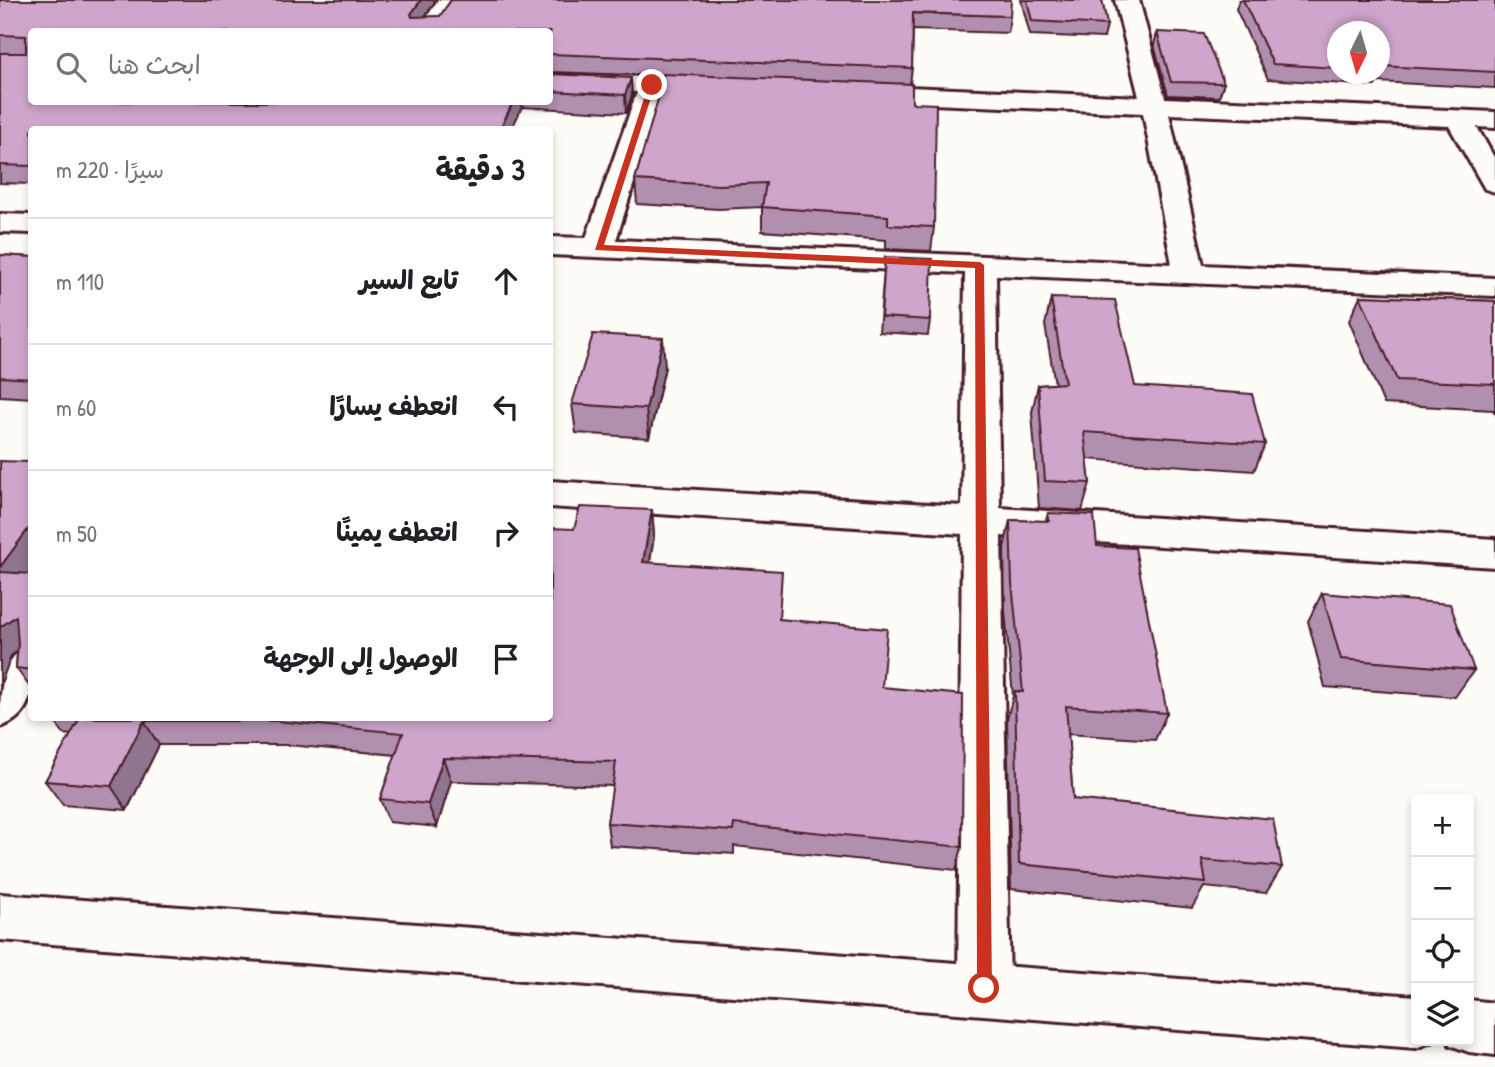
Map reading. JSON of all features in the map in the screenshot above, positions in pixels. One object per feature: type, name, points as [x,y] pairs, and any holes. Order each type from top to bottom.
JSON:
[{"type":"street","points":[[432,28],[450,0]]},
{"type":"street","points":[[1127,0],[1154,104],[1189,272]]},
{"type":"street","points":[[553,82],[735,88]]},
{"type":"street","points":[[598,248],[652,85]]},
{"type":"street","points":[[833,92],[1495,120]]},
{"type":"street","points":[[1458,118],[1495,183]]},
{"type":"street","points":[[0,223],[28,224]]},
{"type":"street","points":[[553,246],[1495,287]]},
{"type":"street","points":[[980,265],[984,988]]},
{"type":"street","points":[[553,494],[1495,553]]},
{"type":"street","points":[[0,709],[28,666]]},
{"type":"street","points":[[3,923],[984,988],[1411,1022]]},
{"type":"street","points":[[1474,1026],[1495,1028]]},
{"type":"building","points":[[0,0],[421,0],[411,14],[412,17],[440,16],[451,0],[1011,0],[1010,16],[913,13],[912,68],[553,54],[553,28],[28,28],[28,105],[512,105],[501,126],[28,126],[28,166],[0,165],[0,53],[26,53],[26,36],[0,35]]},
{"type":"building","points":[[1027,0],[1102,0],[1107,25],[1032,21]]},
{"type":"building","points":[[1243,0],[1495,0],[1495,72],[1390,67],[1390,21],[1327,21],[1327,67],[1273,64]]},
{"type":"building","points":[[1157,32],[1204,34],[1224,83],[1171,82]]},
{"type":"building","points":[[553,74],[631,78],[625,95],[553,91]]},
{"type":"building","points":[[663,74],[912,84],[912,103],[936,104],[934,227],[888,225],[888,216],[762,207],[766,183],[719,185],[635,180]]},
{"type":"building","points":[[0,255],[28,257],[28,379],[0,377]]},
{"type":"building","points":[[885,257],[932,259],[930,320],[881,317]]},
{"type":"building","points":[[1360,296],[1495,301],[1495,384],[1397,380]]},
{"type":"building","points":[[1051,298],[1115,300],[1135,386],[1252,394],[1265,444],[1084,432],[1090,483],[1045,481],[1038,385],[1065,383]]},
{"type":"building","points":[[593,334],[663,338],[646,409],[572,404]]},
{"type":"building","points":[[0,461],[28,462],[28,529],[0,567]]},
{"type":"building","points":[[580,507],[652,510],[643,562],[782,571],[779,619],[887,629],[882,687],[963,695],[962,847],[734,824],[733,831],[607,823],[616,762],[443,758],[428,804],[380,799],[403,733],[277,721],[553,721],[553,528],[574,529]]},
{"type":"building","points":[[1048,513],[1094,515],[1097,546],[1135,548],[1167,713],[1066,706],[1073,799],[1273,819],[1282,867],[1202,860],[1206,883],[1019,864],[1015,691],[1023,692],[1012,583],[1010,520],[1049,521]]},
{"type":"building","points":[[0,572],[28,574],[28,670],[16,668],[16,616],[0,627]]},
{"type":"building","points":[[1322,593],[1450,604],[1474,670],[1341,659]]},
{"type":"building","points":[[78,721],[144,721],[111,786],[45,781]]},
{"type":"route","points":[[652,85],[598,248],[980,265],[984,988]]}]
